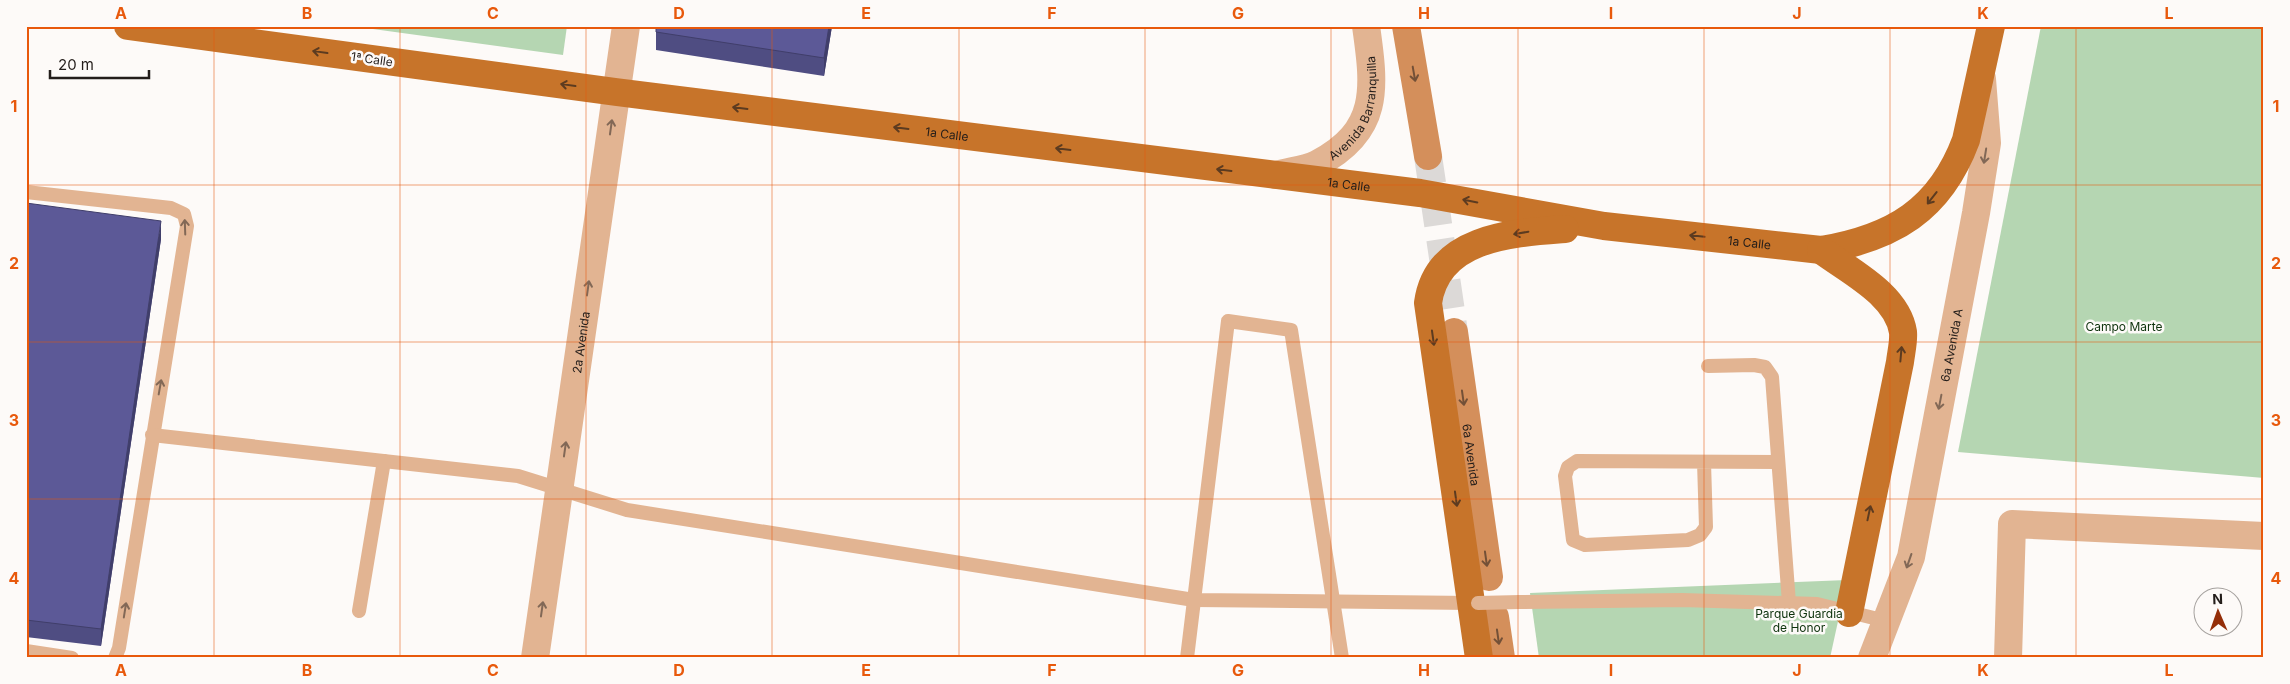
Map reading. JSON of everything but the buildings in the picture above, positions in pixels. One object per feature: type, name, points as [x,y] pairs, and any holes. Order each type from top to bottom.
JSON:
[{"type":"main road","name":"1ª Calle","points":[[128,26],[616,92]]},
{"type":"main road","points":[[1406,26],[1428,156]]},
{"type":"main road","name":"6a Avenida A","points":[[1981,73],[1991,26]]},
{"type":"main road","name":"1a Calle","points":[[616,92],[1457,199],[1604,226],[1821,250],[1841,247],[1889,229],[1913,216],[1930,202],[1960,156],[1966,140],[1981,73]]},
{"type":"main road","points":[[1501,658],[1481,607],[1428,303],[1431,285],[1448,262],[1464,248],[1481,242],[1530,231],[1604,226]]},
{"type":"main road","points":[[1821,250],[1884,296],[1894,307],[1903,333],[1900,362],[1849,612]]},
{"type":"main road","name":"6a Avenida","points":[[1454,332],[1489,577]]},
{"type":"main road","points":[[1479,658],[1481,607]]},
{"type":"street","name":"2a Avenida","points":[[535,658],[626,26]]},
{"type":"street","name":"Avenida Barranquilla","points":[[1272,176],[1316,164],[1341,147],[1361,129],[1368,113],[1371,97],[1366,26]]},
{"type":"street","name":"6a Avenida A","points":[[1872,658],[1911,557],[1977,204],[1987,143],[1981,73]]},
{"type":"street","points":[[2008,658],[2012,524],[2264,536]]},
{"type":"lane","points":[[26,192],[171,208],[184,214],[187,226],[119,648],[115,658]]},
{"type":"lane","points":[[1187,658],[1228,321],[1291,330],[1342,658]]},
{"type":"lane","points":[[1708,366],[1754,365],[1766,367],[1772,377],[1789,603]]},
{"type":"lane","points":[[152,435],[518,476],[627,510],[1194,600],[1333,601],[1481,607],[1530,602],[1682,600],[1789,603],[1817,604],[1886,621]]},
{"type":"lane","points":[[359,611],[384,461]]},
{"type":"lane","points":[[1704,462],[1706,527],[1700,535],[1688,540],[1585,545],[1573,540],[1565,476],[1568,467],[1577,461],[1778,462]]},
{"type":"lane","points":[[26,651],[72,658]]},
{"type":"green space","points":[[351,26],[567,26],[563,55]]},
{"type":"green space","name":"Campo Marte","points":[[2041,26],[2264,26],[2264,478],[1958,452]]},
{"type":"green space","name":"Parque Guardia de Honor","points":[[1847,580],[1830,658],[1539,658],[1530,593]]},
{"type":"tunnel","points":[[1428,156],[1454,332]]}]
